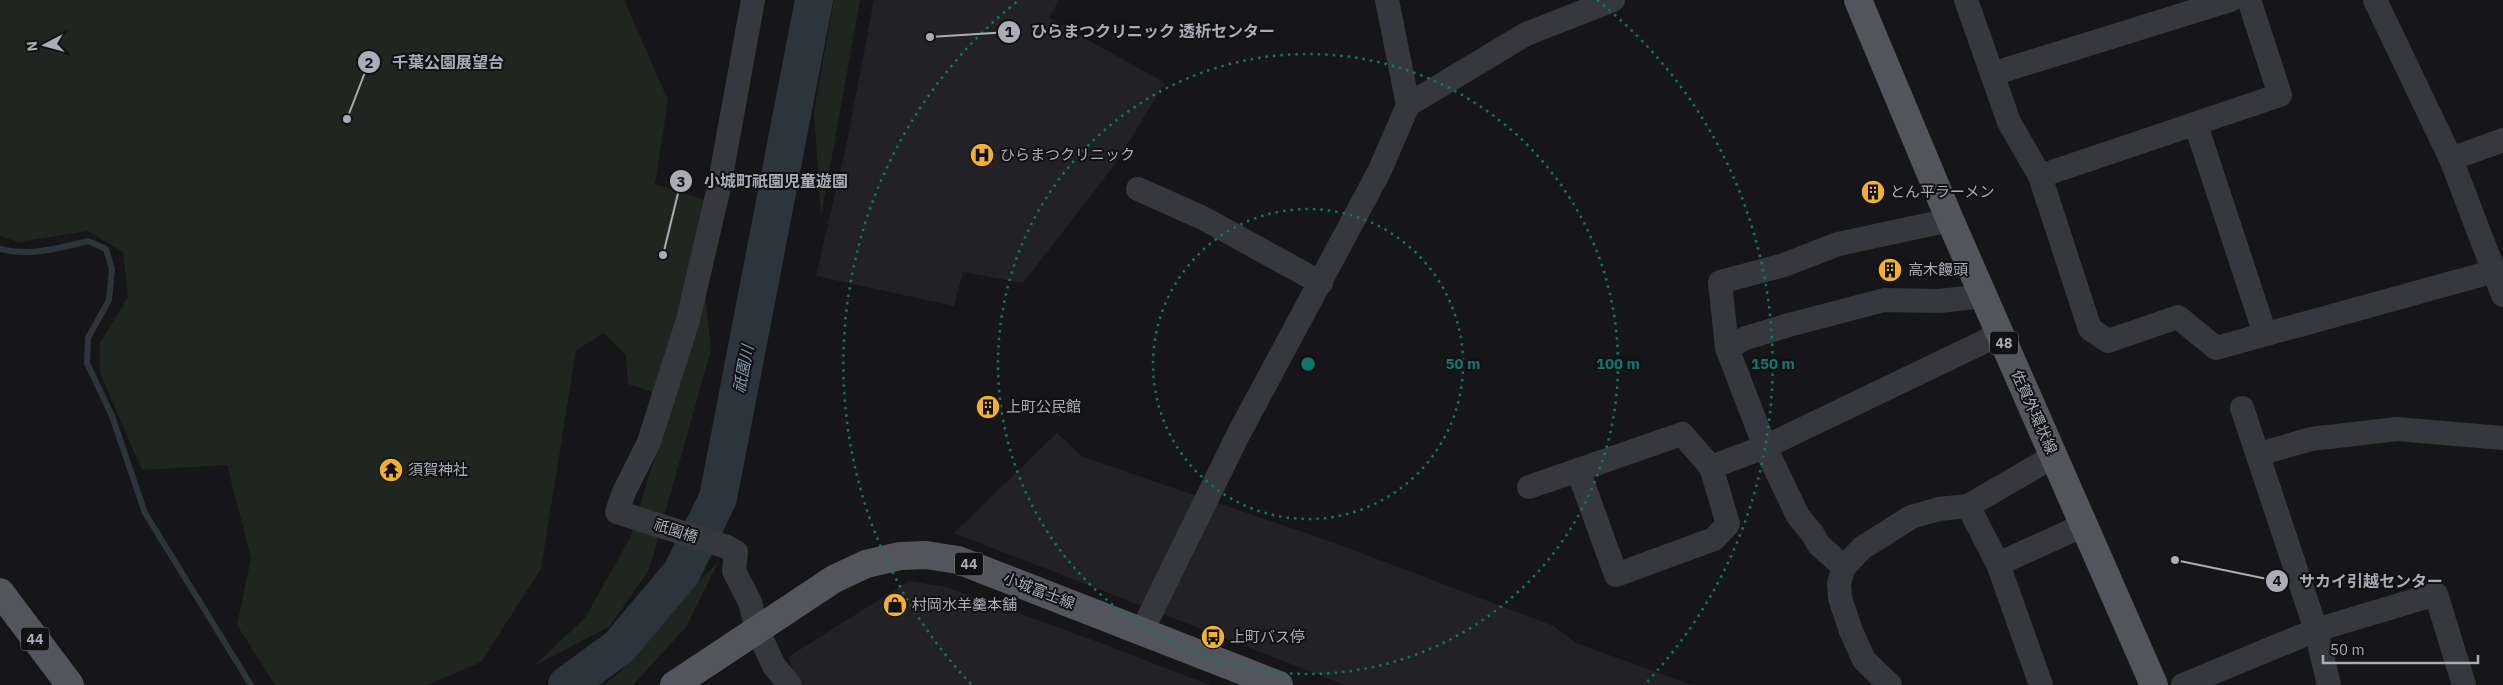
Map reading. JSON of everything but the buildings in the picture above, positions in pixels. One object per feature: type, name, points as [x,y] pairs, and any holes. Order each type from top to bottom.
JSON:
[{"type":"main road","name":"佐賀外環状線","points":[[1858,0],[1950,220],[2154,685]]},
{"type":"main road","name":"小城富士線","points":[[674,685],[834,579],[866,564],[900,556],[926,556],[958,560],[1142,630],[1279,685]]},
{"type":"main road","name":"44","points":[[0,592],[70,685]]},
{"type":"street","name":"祇園橋","points":[[753,0],[719,187],[688,320],[649,442],[624,492],[617,512],[727,547],[736,552],[734,571],[750,602],[757,629]]},
{"type":"street","points":[[1142,630],[1238,435],[1380,172],[1408,105],[1387,0]]},
{"type":"street","points":[[1408,105],[1526,34],[1613,0]]},
{"type":"street","points":[[1966,0],[2009,122],[2040,176],[2090,329],[2108,341],[2178,317],[2216,348],[2496,262]]},
{"type":"street","points":[[1992,74],[2230,0]]},
{"type":"street","points":[[2040,176],[2196,125],[2280,95],[2249,0]]},
{"type":"street","points":[[2375,0],[2451,159],[2496,262],[2503,296]]},
{"type":"street","points":[[2196,125],[2265,334]]},
{"type":"street","points":[[2451,159],[2503,140]]},
{"type":"street","points":[[1138,190],[1204,218],[1321,283]]},
{"type":"street","points":[[1844,567],[1819,545],[1798,516],[1765,447],[1727,348],[1720,282],[1784,265],[1838,244],[1950,220]]},
{"type":"street","points":[[1727,348],[1746,338],[1780,327],[1884,300],[1940,301],[1983,296]]},
{"type":"street","points":[[1711,467],[1765,447],[2000,334]]},
{"type":"street","points":[[2242,408],[2259,454],[2316,630],[2329,685]]},
{"type":"street","points":[[2259,454],[2311,439],[2397,429],[2503,438]]},
{"type":"street","points":[[1529,487],[1578,470],[1682,434],[1711,467],[1728,524],[1714,539],[1616,575],[1578,470]]},
{"type":"street","points":[[1890,685],[1864,660],[1851,631],[1840,598],[1839,583],[1844,567],[1862,548],[1911,517],[1939,509],[1968,506],[2054,456]]},
{"type":"street","points":[[1968,506],[1998,564],[2041,685]]},
{"type":"street","points":[[1998,564],[2084,525]]},
{"type":"street","points":[[2183,685],[2316,630],[2436,594],[2464,685]]},
{"type":"street","points":[[757,629],[774,666],[790,685]]},
{"type":"shaded area","points":[[0,0],[624,0],[668,100],[655,184],[708,201],[659,394],[628,384],[626,355],[604,333],[576,350],[541,569],[481,662],[428,685],[275,685],[237,625],[251,558],[227,465],[142,470],[100,373],[100,343],[128,297],[123,252],[88,231],[18,242],[0,236]]},
{"type":"shaded area","points":[[834,0],[860,0],[821,217],[814,111]]},
{"type":"shaded area","name":"ひらまつクリニック","points":[[874,0],[1059,0],[1049,18],[1165,83],[1113,167],[1023,283],[963,272],[954,306],[816,276],[847,142]]},
{"type":"shaded area","points":[[705,294],[711,350],[649,570],[609,627],[535,665],[585,618],[630,538]]},
{"type":"shaded area","points":[[1057,433],[1083,457],[1332,542],[1554,626],[1576,643],[1689,684],[1699,685],[1345,685],[954,533]]},
{"type":"shaded area","points":[[718,563],[686,627],[633,685],[603,685],[619,673],[685,593]]},
{"type":"shaded area","points":[[909,581],[946,587],[1210,685],[799,685],[788,657]]},
{"type":"waterway","name":"祇園川","points":[[567,685],[619,647],[682,572],[718,498],[814,0]]},
{"type":"waterway","points":[[0,249],[33,252],[88,241],[106,249],[112,269],[109,300],[88,338],[87,363],[112,416],[145,513],[251,685]]},
{"type":"place","name":"ひらまつクリニック 透析センター","points":[[930,37]]},
{"type":"place","name":"千葉公園展望台","points":[[347,119]]},
{"type":"place","name":"ひらまつクリニック","points":[[982,155]]},
{"type":"place","name":"とん平ラーメン","points":[[1873,192]]},
{"type":"place","name":"小城町祇園児童遊園","points":[[663,255]]},
{"type":"place","name":"高木饅頭","points":[[1890,270]]},
{"type":"place","name":"上町公民館","points":[[988,407]]},
{"type":"place","name":"須賀神社","points":[[391,470]]},
{"type":"place","name":"サカイ引越センター","points":[[2175,560]]},
{"type":"place","name":"村岡水羊羹本舗","points":[[895,605]]},
{"type":"place","name":"上町バス停","points":[[1213,637]]}]
